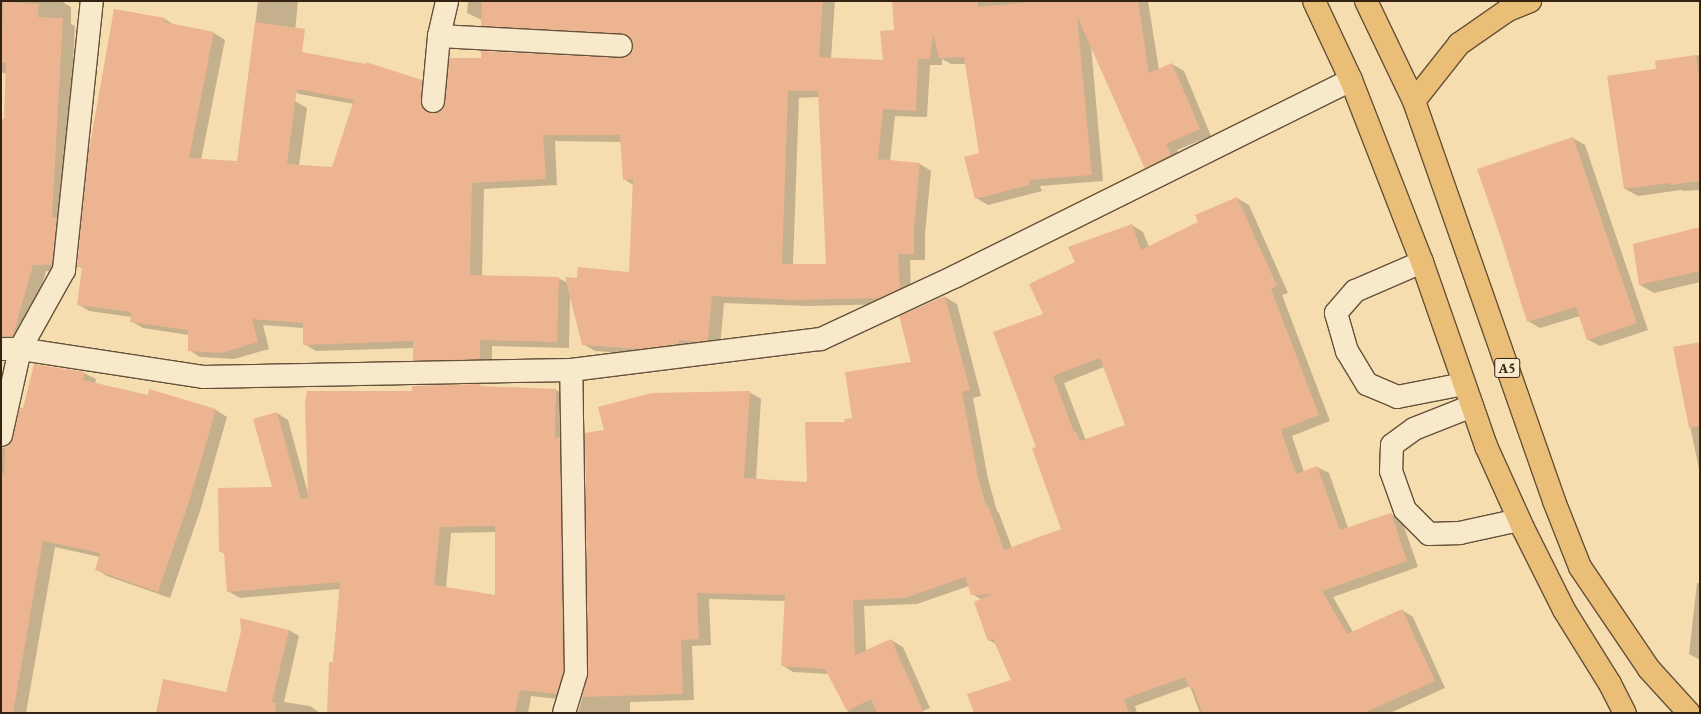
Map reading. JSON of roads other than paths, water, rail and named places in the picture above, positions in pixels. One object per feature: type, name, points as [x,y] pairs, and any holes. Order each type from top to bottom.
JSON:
[{"type":"main road","points":[[1314,1],[1351,80],[1422,262],[1486,446],[1519,520],[1564,610],[1610,684],[1625,713]]},
{"type":"main road","name":"A5","points":[[1366,1],[1414,101],[1554,501],[1580,567],[1649,669],[1689,713]]},
{"type":"main road","points":[[1414,101],[1459,44],[1508,10],[1530,1]]},
{"type":"street","points":[[1,434],[11,349],[64,270],[92,1]]},
{"type":"street","points":[[433,101],[439,36],[447,1]]},
{"type":"street","points":[[439,36],[620,46]]},
{"type":"street","points":[[11,349],[203,377],[571,370],[821,339],[956,276],[1351,80]]},
{"type":"street","points":[[1422,262],[1355,291],[1336,313],[1347,351],[1367,384],[1397,397],[1464,384]]},
{"type":"street","points":[[564,713],[576,672],[571,370]]},
{"type":"street","points":[[1472,406],[1414,429],[1392,445],[1391,471],[1404,510],[1429,534],[1460,533],[1519,520]]}]
